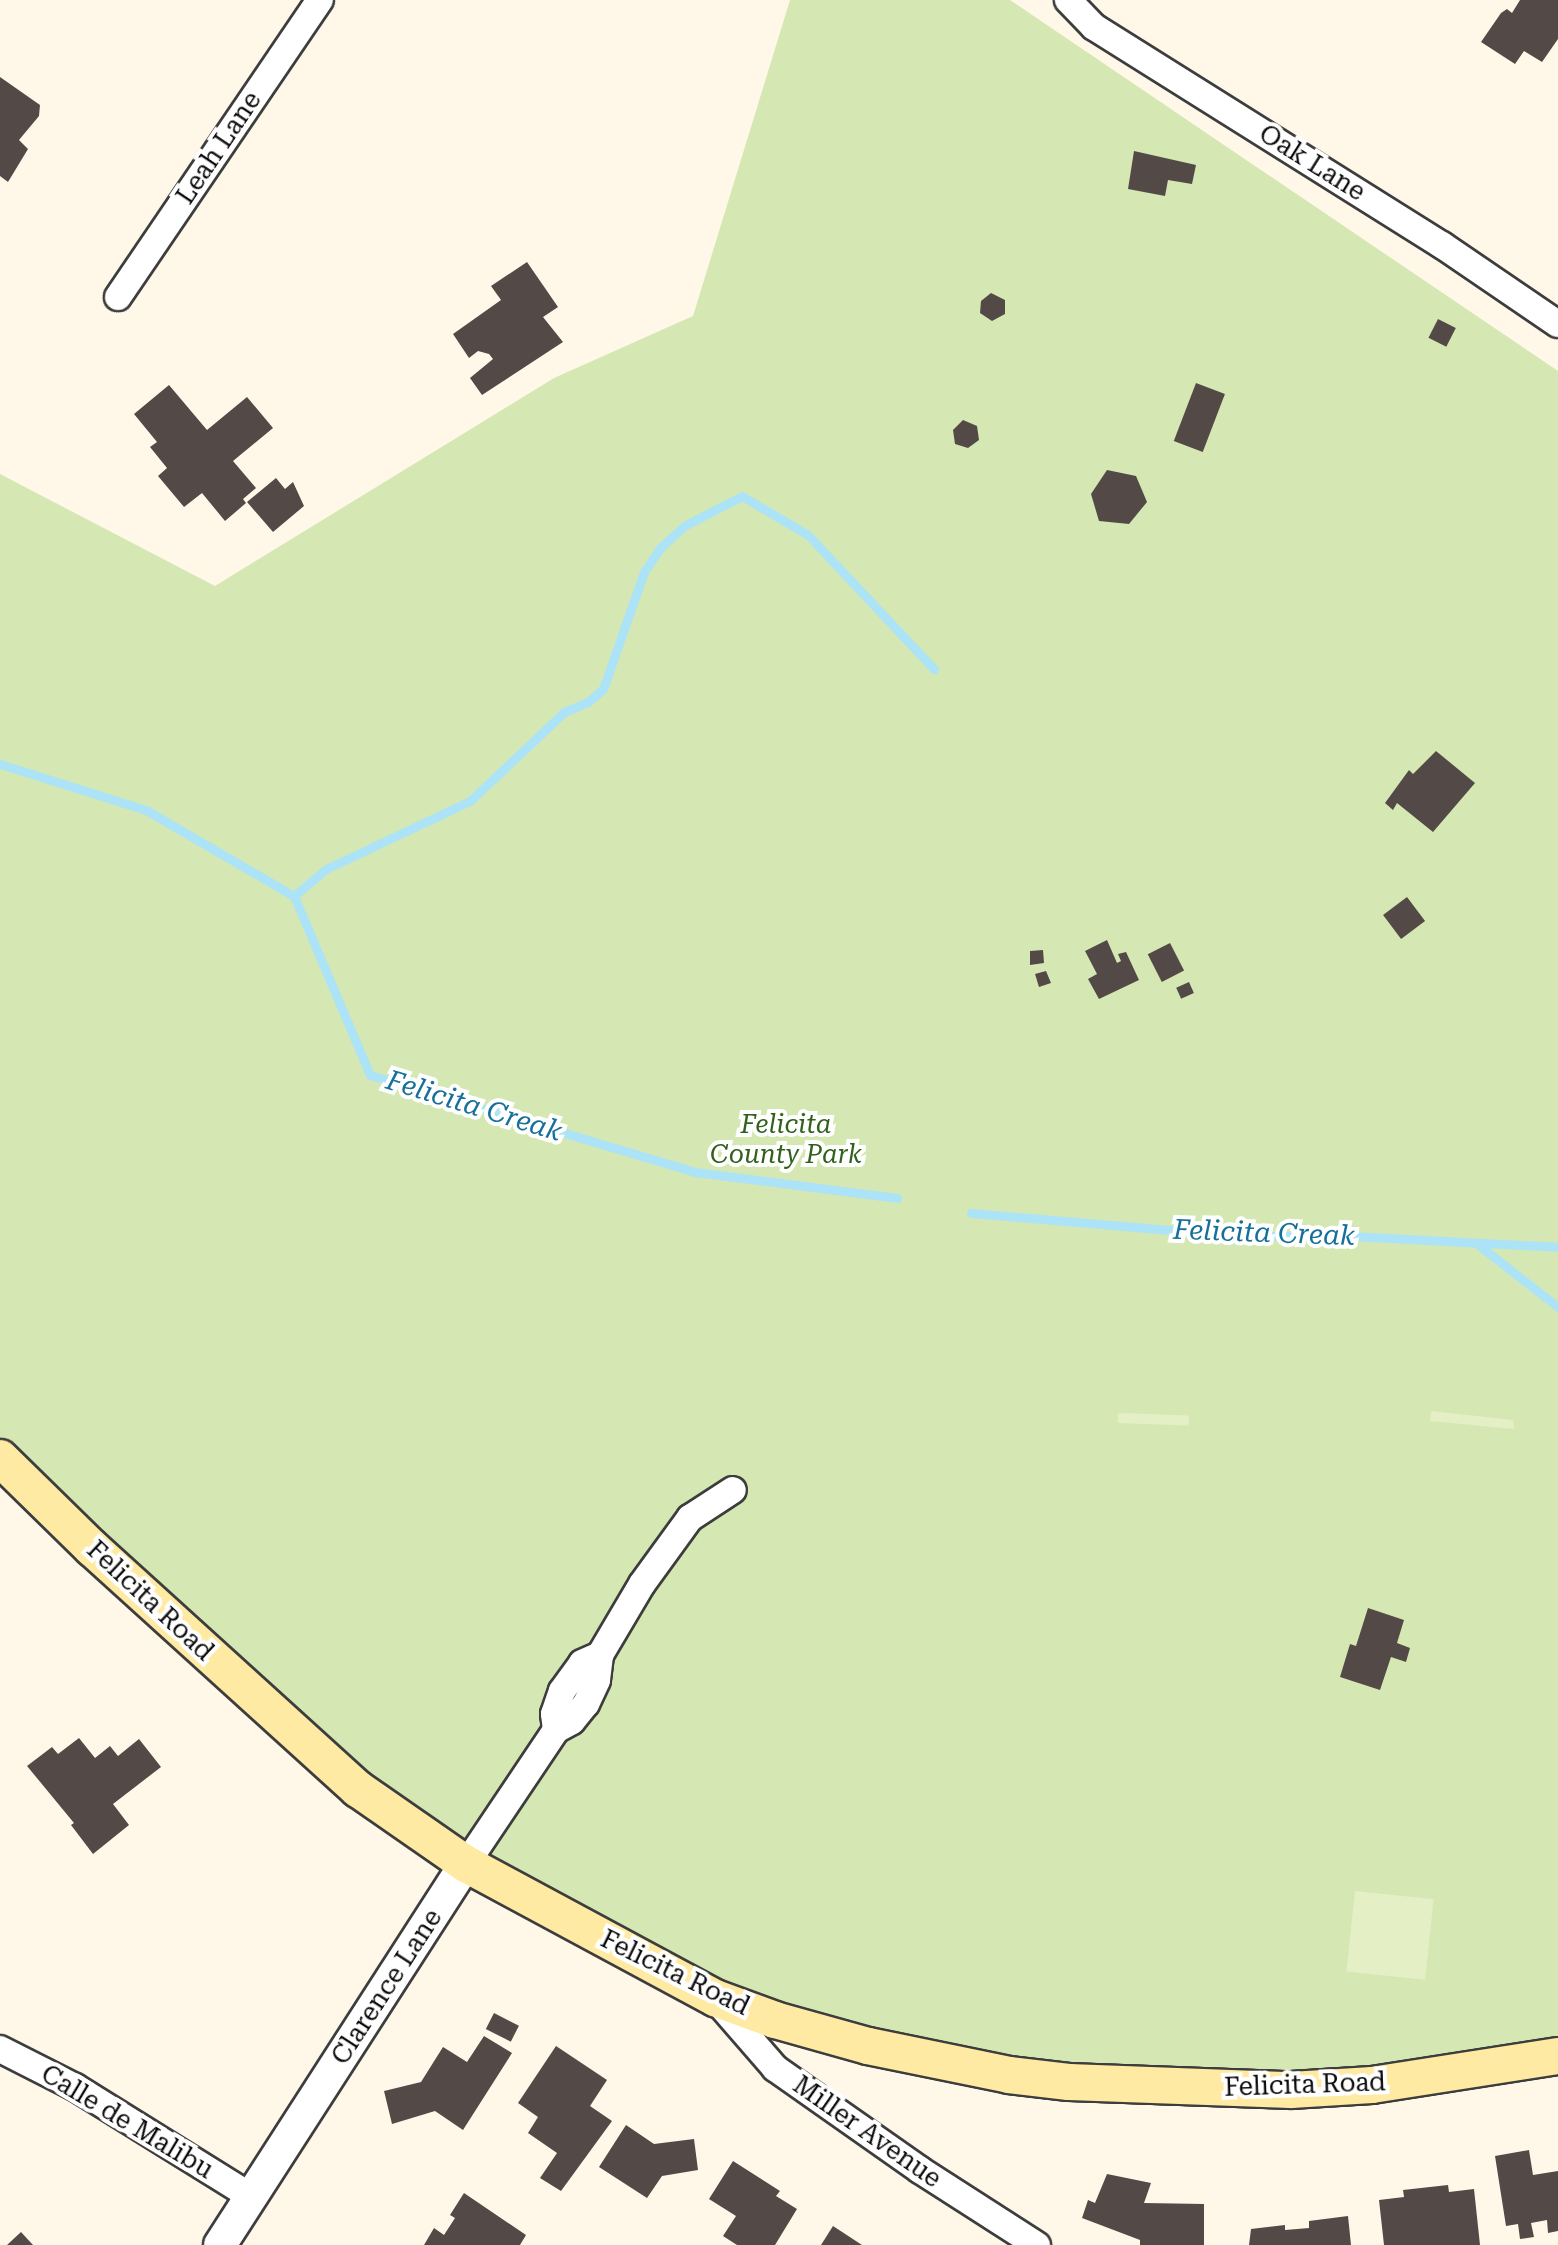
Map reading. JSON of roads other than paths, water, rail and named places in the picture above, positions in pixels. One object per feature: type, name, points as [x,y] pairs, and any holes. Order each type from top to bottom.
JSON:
[{"type":"main road","name":"Felicita Road","points":[[0,1458],[298,1738],[358,1789],[466,1864],[715,1998],[775,2020],[868,2046],[996,2072],[1069,2082],[1291,2090],[1372,2085],[1558,2056]]},
{"type":"street","name":"Leah Lane","points":[[118,297],[320,0]]},
{"type":"street","name":"Oak Lane","points":[[1068,0],[1094,27],[1442,245],[1558,324]]},
{"type":"street","name":"Clarence Lane","points":[[220,2245],[556,1730],[572,1721],[586,1704],[597,1680],[600,1655],[642,1584],[690,1518],[733,1490]]},
{"type":"street","name":"Miller Avenue","points":[[715,1998],[775,2068],[920,2170],[1037,2245]]},
{"type":"street","name":"Calle de Malibu","points":[[0,2049],[75,2087],[252,2197]]},
{"type":"waterway","points":[[294,896],[326,869],[470,801],[564,712],[588,702],[603,689],[644,572],[661,547],[684,526],[742,496],[808,535],[934,669]]},
{"type":"waterway","name":"Felicita Creak","points":[[0,764],[146,810],[294,896],[370,1075],[695,1172],[897,1198]]},
{"type":"waterway","name":"Felicita Creak","points":[[971,1213],[1237,1236],[1351,1236],[1558,1247]]},
{"type":"waterway","points":[[1476,1243],[1558,1307]]},
{"type":"park label","name":"Felicita County Park","points":[[786,1140]]}]
